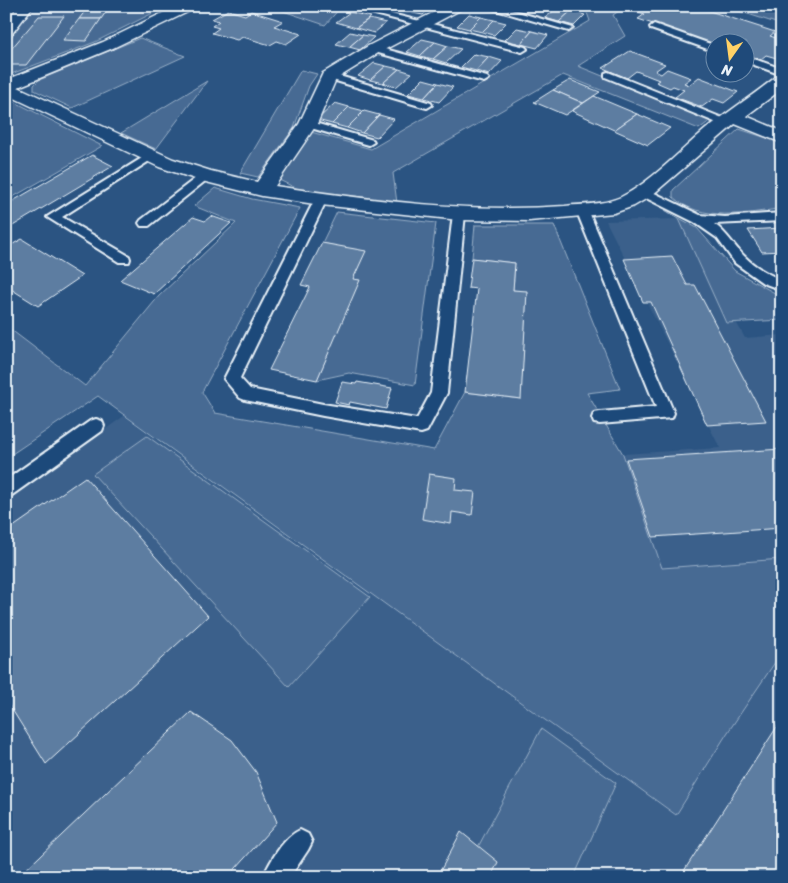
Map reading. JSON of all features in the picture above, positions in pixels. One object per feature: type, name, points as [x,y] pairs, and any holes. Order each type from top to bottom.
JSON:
[{"type":"street","points":[[6,32],[26,6]]},
{"type":"street","points":[[6,87],[108,45],[189,6]]},
{"type":"street","points":[[262,190],[308,124],[329,76],[374,49],[457,6]]},
{"type":"street","points":[[6,87],[150,156],[206,176],[262,190],[321,199],[459,214],[529,215],[607,209],[627,202],[644,192],[729,120],[782,81]]},
{"type":"street","points":[[729,120],[782,138]]},
{"type":"lane","points":[[348,6],[522,49]]},
{"type":"lane","points":[[486,6],[569,28]]},
{"type":"lane","points":[[654,27],[706,45]]},
{"type":"lane","points":[[374,49],[484,79]]},
{"type":"lane","points":[[756,63],[782,72]]},
{"type":"lane","points":[[608,75],[729,120]]},
{"type":"lane","points":[[329,76],[426,105]]},
{"type":"lane","points":[[308,124],[369,142]]},
{"type":"lane","points":[[124,259],[53,217],[150,156]]},
{"type":"lane","points":[[145,223],[206,176]]},
{"type":"lane","points":[[644,192],[698,218],[721,235],[740,260],[768,280],[782,285]]},
{"type":"lane","points":[[321,199],[232,379],[245,394],[323,410],[421,426],[439,393],[459,214]]},
{"type":"lane","points":[[583,212],[666,413],[600,418]]},
{"type":"lane","points":[[698,218],[726,221],[782,217]]},
{"type":"lane","points":[[6,490],[96,426]]},
{"type":"lane","points":[[275,877],[300,842]]},
{"type":"shaded area","points":[[33,6],[167,6],[95,42],[6,76],[6,40]]},
{"type":"shaded area","points":[[268,6],[342,6],[325,25]]},
{"type":"shaded area","points":[[592,6],[626,6],[613,15],[625,36],[578,66],[711,120],[699,129],[563,75],[393,173],[397,203],[298,189],[279,180],[311,132],[371,149],[590,21],[586,10]]},
{"type":"shaded area","points":[[723,6],[782,6],[782,25]]},
{"type":"shaded area","points":[[140,38],[185,56],[72,108],[34,90],[34,85],[39,80]]},
{"type":"shaded area","points":[[301,70],[317,74],[309,86],[294,128],[258,177],[240,173]]},
{"type":"shaded area","points":[[207,81],[156,149],[121,133]]},
{"type":"shaded area","points":[[6,99],[9,99],[102,146],[6,201]]},
{"type":"shaded area","points":[[739,129],[782,143],[782,208],[740,214],[710,213],[684,205],[673,197],[673,190]]},
{"type":"shaded area","points":[[215,188],[252,199],[300,208],[202,392],[215,413],[434,450],[465,392],[520,399],[527,292],[513,290],[515,263],[472,258],[475,225],[554,225],[620,389],[587,393],[623,454],[662,568],[782,559],[782,652],[726,735],[676,815],[98,396],[6,458],[6,326],[85,386],[159,296],[236,223],[194,206]]},
{"type":"shaded area","points":[[665,210],[697,228],[735,271],[782,297],[782,320],[726,323],[679,219]]},
{"type":"shaded area","points":[[337,212],[436,223],[415,385],[349,373],[317,380],[359,280],[353,279],[365,252],[322,243]]},
{"type":"shaded area","points":[[679,219],[745,338],[782,335],[782,559],[662,568],[623,454],[720,448],[606,221]]},
{"type":"shaded area","points":[[124,416],[676,815],[726,735],[782,652],[782,877],[6,877],[6,501]]},
{"type":"shaded area","points":[[147,436],[370,597],[289,687],[93,474]]},
{"type":"shaded area","points":[[541,729],[616,783],[574,877],[462,877]]},
{"type":"building","points":[[89,6],[110,6],[101,19],[79,19]]},
{"type":"building","points":[[397,6],[415,6],[408,12],[394,8]]},
{"type":"building","points":[[415,6],[433,6],[423,15],[408,12]]},
{"type":"building","points":[[638,6],[694,6],[775,32],[770,36],[782,40],[782,58],[766,55],[760,60],[756,59],[756,32],[706,32],[706,42],[638,19],[645,14],[632,10]]},
{"type":"building","points":[[557,8],[571,11],[559,22],[545,18]]},
{"type":"building","points":[[228,10],[245,15],[251,11],[283,21],[274,26],[301,34],[286,44],[277,41],[270,45],[243,37],[237,40],[212,33],[219,28],[212,26],[219,21],[212,19]]},
{"type":"building","points":[[571,11],[585,15],[574,26],[559,22]]},
{"type":"building","points":[[350,12],[371,17],[356,28],[336,22]]},
{"type":"building","points":[[469,14],[481,17],[469,29],[457,26]]},
{"type":"building","points":[[39,16],[64,16],[26,65],[6,65],[6,55]]},
{"type":"building","points":[[481,17],[494,20],[482,32],[469,29]]},
{"type":"building","points":[[79,19],[101,19],[86,41],[63,40]]},
{"type":"building","points":[[369,19],[386,23],[374,33],[356,28]]},
{"type":"building","points":[[494,20],[506,23],[494,35],[482,32]]},
{"type":"building","points":[[517,28],[532,31],[521,44],[505,40]]},
{"type":"building","points":[[532,31],[548,35],[537,48],[521,44]]},
{"type":"building","points":[[350,32],[363,35],[349,47],[336,44]]},
{"type":"building","points":[[363,35],[374,37],[360,50],[349,47]]},
{"type":"building","points":[[422,39],[435,42],[420,56],[407,52]]},
{"type":"building","points":[[435,42],[448,46],[433,59],[420,56]]},
{"type":"building","points":[[448,46],[461,49],[446,63],[433,59]]},
{"type":"building","points":[[630,51],[665,64],[655,71],[661,74],[667,69],[691,78],[684,83],[689,85],[699,77],[706,80],[706,82],[712,82],[738,92],[724,103],[713,99],[702,107],[675,97],[684,90],[673,86],[670,88],[656,82],[659,80],[636,71],[627,78],[603,68]]},
{"type":"building","points":[[474,54],[489,57],[476,71],[461,67]]},
{"type":"building","points":[[489,57],[502,61],[489,75],[476,71]]},
{"type":"building","points":[[374,63],[386,66],[370,80],[358,76]]},
{"type":"building","points":[[386,66],[399,69],[383,83],[370,80]]},
{"type":"building","points":[[399,69],[412,73],[396,87],[383,83]]},
{"type":"building","points":[[423,79],[438,83],[424,98],[408,94]]},
{"type":"building","points":[[570,80],[600,92],[583,103],[553,90]]},
{"type":"building","points":[[438,83],[453,87],[439,102],[424,98]]},
{"type":"building","points":[[553,90],[583,103],[565,115],[534,102]]},
{"type":"building","points":[[594,96],[637,114],[614,130],[572,111]]},
{"type":"building","points":[[335,103],[349,107],[332,124],[317,120]]},
{"type":"building","points":[[349,107],[364,111],[347,128],[332,124]]},
{"type":"building","points":[[364,111],[379,115],[362,133],[347,128]]},
{"type":"building","points":[[637,114],[670,128],[648,145],[614,130]]},
{"type":"building","points":[[379,115],[394,119],[377,137],[362,133]]},
{"type":"building","points":[[92,155],[113,166],[6,230],[6,205]]},
{"type":"building","points":[[211,216],[231,223],[154,294],[120,280],[193,217],[205,221]]},
{"type":"building","points":[[782,228],[782,251],[762,252],[748,230]]},
{"type":"building","points":[[22,239],[82,276],[38,306],[6,286],[6,248]]},
{"type":"building","points":[[322,243],[366,251],[353,279],[360,280],[317,380],[269,370],[310,287],[301,285]]},
{"type":"building","points":[[672,256],[687,285],[695,285],[766,421],[707,425],[651,302],[643,302],[624,259]]},
{"type":"building","points":[[472,258],[515,263],[513,290],[527,291],[521,399],[465,392],[477,289],[468,288]]},
{"type":"building","points":[[342,382],[356,384],[357,382],[392,388],[386,409],[350,402],[349,405],[335,402]]},
{"type":"building","points":[[782,449],[782,528],[653,537],[626,459]]},
{"type":"building","points":[[429,474],[456,478],[455,490],[475,492],[472,515],[452,512],[451,524],[422,519]]},
{"type":"building","points":[[85,477],[208,616],[46,764],[6,700],[6,532]]},
{"type":"building","points":[[191,712],[232,740],[256,772],[277,822],[228,877],[18,877]]},
{"type":"building","points":[[782,719],[782,877],[680,877]]},
{"type":"building","points":[[461,832],[498,862],[491,877],[437,877]]}]
